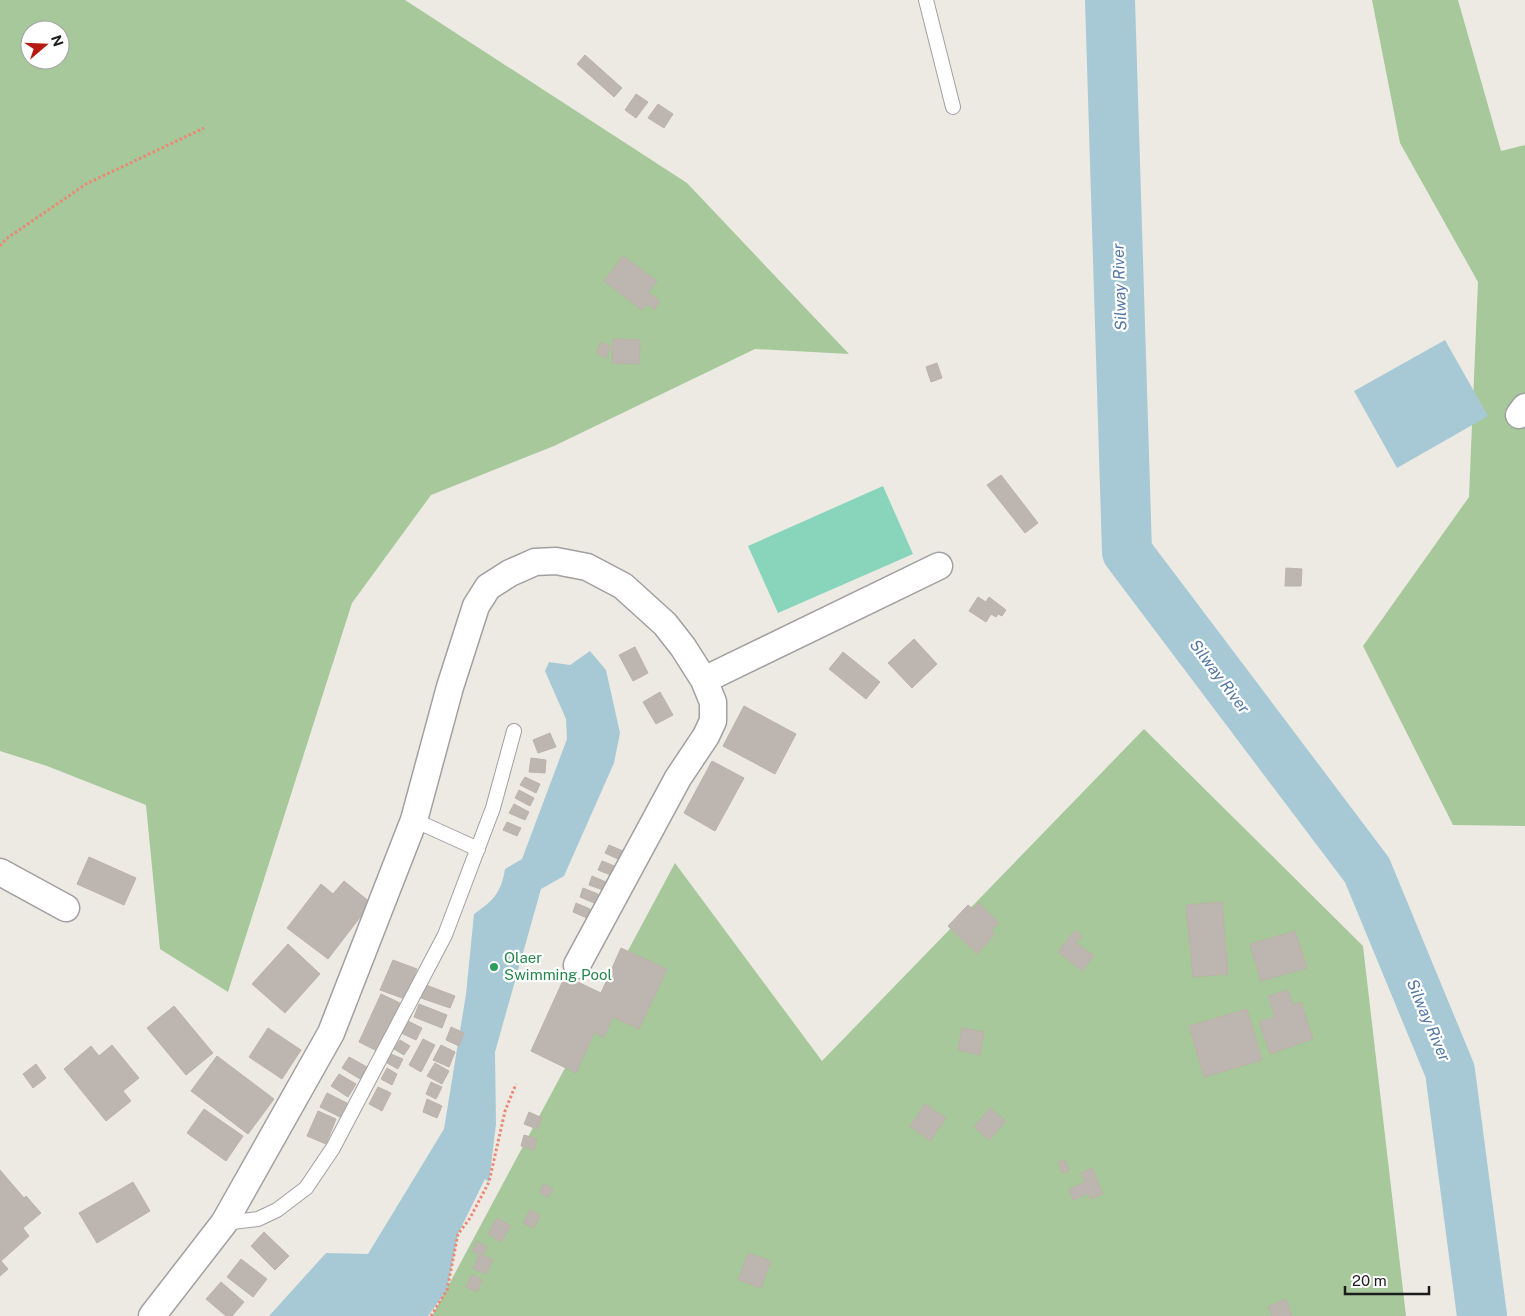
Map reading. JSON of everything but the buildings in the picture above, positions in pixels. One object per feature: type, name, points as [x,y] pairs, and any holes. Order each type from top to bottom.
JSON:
[{"type":"street","points":[[152,1316],[224,1223],[331,1033],[414,820],[450,687],[476,606],[488,587],[510,573],[535,562],[556,560],[587,567],[623,586],[665,624],[684,647],[704,680],[713,702],[713,721],[706,736],[678,778],[578,965]]},
{"type":"street","points":[[704,680],[938,566]]},
{"type":"street","points":[[0,872],[66,908]]},
{"type":"lane","points":[[926,0],[953,107]]},
{"type":"lane","points":[[224,1223],[258,1219],[278,1210],[306,1188],[333,1148],[445,935],[493,808],[514,731]]},
{"type":"lane","points":[[414,820],[478,849]]},
{"type":"path","points":[[0,246],[6,239],[86,184],[204,128]]},
{"type":"path","points":[[432,1316],[447,1290],[458,1234],[470,1218],[489,1182],[505,1111],[516,1084]]},
{"type":"green space","points":[[0,0],[405,0],[687,183],[849,354],[755,349],[554,446],[431,495],[352,603],[228,992],[160,949],[146,805],[47,766],[0,751]]},
{"type":"green space","points":[[1372,0],[1458,0],[1501,151],[1525,145],[1525,826],[1453,825],[1363,646],[1469,497],[1478,282],[1400,143]]},
{"type":"green space","points":[[883,486],[913,554],[778,613],[748,546]]},
{"type":"green space","points":[[1144,729],[1363,946],[1406,1316],[432,1316],[675,863],[822,1061]]},
{"type":"water","points":[[1445,340],[1488,416],[1397,468],[1354,391]]},
{"type":"water","name":"Olaer Swimming Pool","points":[[590,651],[606,670],[620,733],[614,763],[564,876],[541,889],[495,1052],[496,1124],[489,1182],[485,1179],[458,1234],[447,1290],[428,1316],[269,1316],[326,1253],[368,1254],[444,1129],[466,994],[474,914],[496,895],[505,869],[522,859],[567,739],[566,719],[545,671],[549,662],[570,665]]},
{"type":"waterway","name":"Silway River","points":[[1110,0],[1127,552],[1367,870],[1450,1071],[1482,1316]]},
{"type":"place","name":"Olaer Swimming Pool","points":[[494,967]]}]
